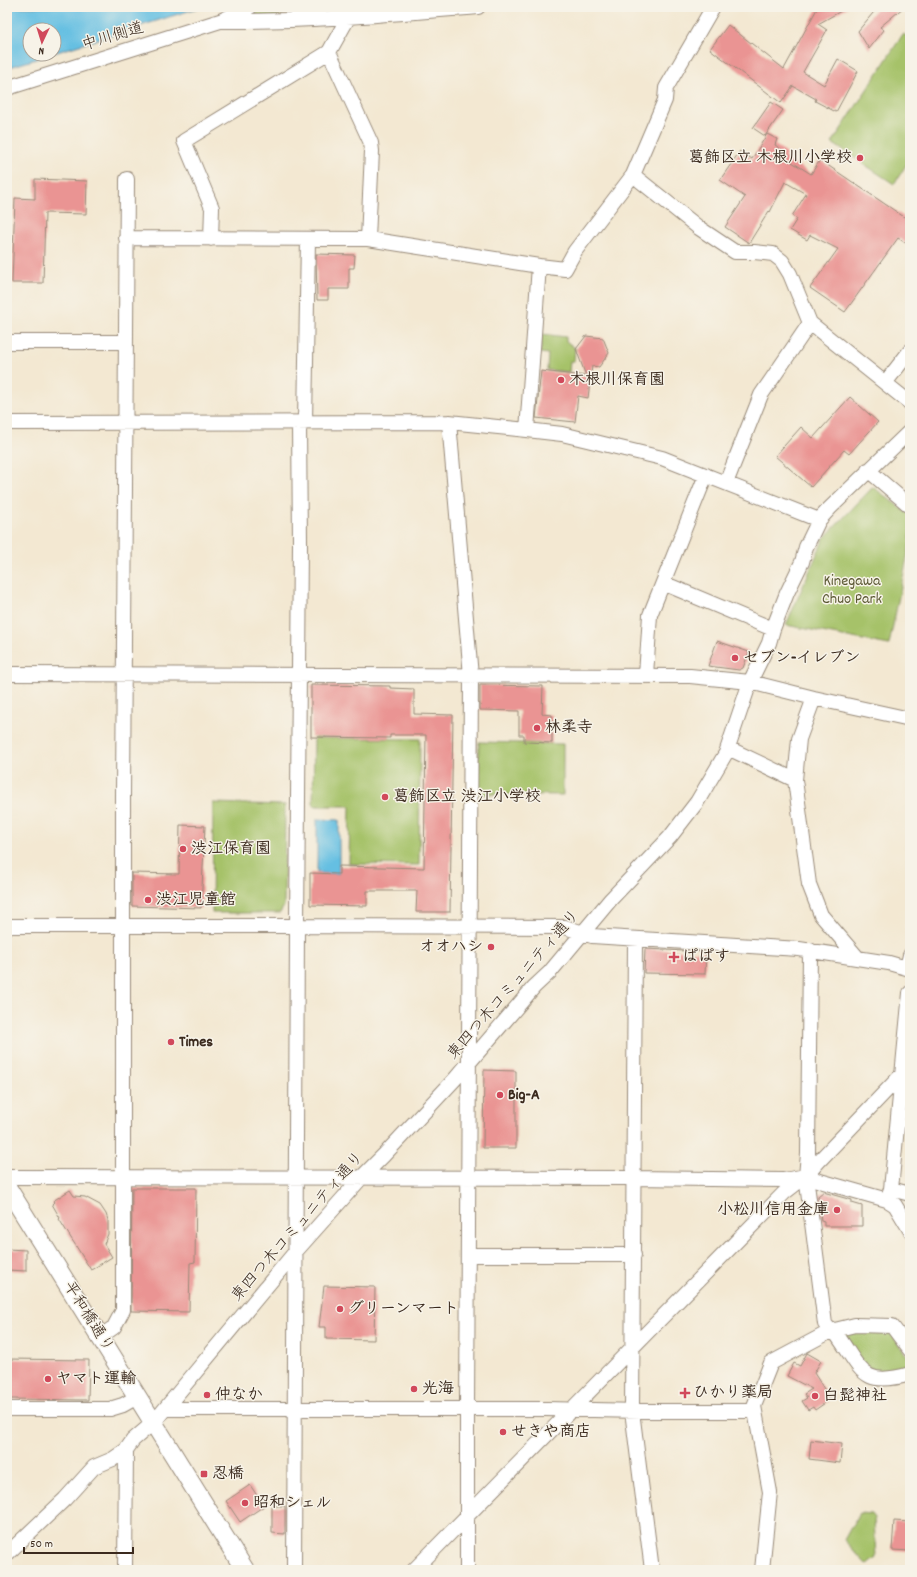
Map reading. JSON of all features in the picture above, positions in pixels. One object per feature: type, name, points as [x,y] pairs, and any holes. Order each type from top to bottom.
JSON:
[{"type":"main road","name":"平和橋通り","points":[[7,1187],[245,1570]]},
{"type":"street","name":"中川側道","points":[[7,88],[220,21],[250,7]]},
{"type":"street","points":[[220,21],[250,22],[348,18],[478,7]]},
{"type":"street","points":[[126,238],[368,239],[565,269],[575,251],[633,175],[665,100],[666,88],[713,7]]},
{"type":"street","points":[[211,239],[212,208],[184,141],[329,52],[348,18]]},
{"type":"street","points":[[329,52],[371,143],[372,151],[368,239]]},
{"type":"street","points":[[633,175],[699,228],[736,252],[772,254],[782,260],[790,274],[810,323],[910,403]]},
{"type":"street","points":[[100,1337],[114,1327],[123,1310],[124,674],[127,180]]},
{"type":"street","points":[[294,1570],[298,675],[302,423],[308,239]]},
{"type":"street","points":[[527,430],[539,266]]},
{"type":"street","points":[[726,484],[761,395],[810,323]]},
{"type":"street","points":[[7,342],[126,342]]},
{"type":"street","points":[[885,383],[910,351]]},
{"type":"street","points":[[449,422],[471,676],[467,1410],[468,1570]]},
{"type":"street","points":[[7,423],[449,422],[562,434],[662,458],[819,520]]},
{"type":"street","name":"東四つ木コミュニティ通り","points":[[7,1554],[65,1499],[94,1467],[113,1459],[126,1450],[133,1440],[154,1422],[296,1251],[362,1177],[470,1062],[534,987],[550,972],[611,899],[670,837],[697,802],[728,748],[750,682],[769,643],[772,629],[802,562],[806,547],[819,520],[868,470],[910,431]]},
{"type":"street","points":[[868,470],[910,506]]},
{"type":"street","points":[[646,675],[650,615],[706,475]]},
{"type":"street","points":[[662,583],[772,629]]},
{"type":"street","points":[[7,674],[690,676],[750,682],[910,719]]},
{"type":"street","points":[[814,698],[799,739],[795,780],[809,884],[821,915],[857,957]]},
{"type":"street","points":[[728,748],[795,780]]},
{"type":"street","points":[[7,926],[565,927],[592,936],[810,950],[889,963],[909,964]]},
{"type":"street","points":[[635,939],[632,1411],[652,1570]]},
{"type":"street","points":[[810,950],[808,1154],[806,1176],[825,1324],[837,1335],[861,1370],[868,1377],[881,1380],[897,1378],[910,1374]]},
{"type":"street","points":[[910,993],[906,1071],[889,1194],[910,1230]]},
{"type":"street","points":[[414,1570],[784,1193],[806,1176],[906,1071]]},
{"type":"street","points":[[7,1177],[124,1176],[784,1180],[806,1176],[820,1181],[889,1194],[910,1194]]},
{"type":"street","points":[[469,1255],[634,1254]]},
{"type":"street","points":[[762,1570],[770,1492],[754,1406],[771,1363],[831,1331],[855,1325],[892,1326],[910,1350]]},
{"type":"street","points":[[7,1409],[110,1409],[123,1405],[137,1397]]},
{"type":"street","points":[[166,1409],[754,1411]]},
{"type":"street","points":[[125,1570],[126,1450]]},
{"type":"green space","points":[[265,7],[312,7],[275,16],[251,16],[251,14]]},
{"type":"green space","points":[[903,34],[910,38],[910,159],[894,184],[832,143]]},
{"type":"green space","points":[[542,334],[566,337],[566,341],[575,348],[574,361],[570,361],[569,372],[547,370],[548,354],[540,353]]},
{"type":"green space","name":"Kinegawa Chuo Park","points":[[873,487],[910,515],[910,543],[889,645],[786,625],[824,538]]},
{"type":"green space","points":[[314,738],[420,739],[419,865],[349,864],[350,806],[313,806]]},
{"type":"green space","points":[[479,742],[563,744],[563,795],[478,794]]},
{"type":"green space","points":[[213,803],[285,805],[284,906],[280,913],[212,913]]},
{"type":"green space","points":[[846,1330],[889,1331],[910,1360],[910,1366],[891,1371],[879,1371],[872,1369],[859,1359],[845,1335]]},
{"type":"green space","points":[[859,1513],[871,1514],[874,1518],[876,1558],[867,1565],[844,1540]]},
{"type":"water","points":[[7,7],[201,7],[62,50],[62,22],[22,22],[22,62],[26,62],[7,68]]},
{"type":"water","points":[[317,819],[339,820],[339,874],[317,873]]},
{"type":"building","points":[[818,7],[848,7],[818,24],[827,30],[803,72],[824,85],[838,59],[858,71],[836,112],[815,101],[816,99],[793,86],[781,103],[710,49],[728,25],[784,69]]},
{"type":"building","points":[[878,7],[904,7],[880,27],[884,30],[869,49],[858,31]]},
{"type":"building","points":[[771,102],[783,110],[765,136],[753,128]]},
{"type":"building","points":[[767,134],[777,139],[775,145],[787,153],[784,157],[811,174],[820,160],[910,221],[910,246],[898,238],[845,312],[810,288],[838,249],[810,235],[807,240],[790,230],[797,219],[792,216],[806,194],[785,182],[770,212],[769,211],[749,243],[725,227],[745,197],[720,180],[740,151],[752,159]]},
{"type":"building","points":[[35,179],[87,181],[86,214],[45,213],[43,283],[12,283],[15,198],[35,199]]},
{"type":"building","points":[[316,254],[355,255],[354,268],[349,268],[349,289],[328,289],[328,300],[317,300]]},
{"type":"building","points":[[586,336],[603,338],[609,353],[599,367],[592,366],[588,398],[578,396],[575,422],[536,418],[541,371],[586,376],[576,349]]},
{"type":"building","points":[[850,397],[878,422],[849,454],[844,450],[811,487],[775,456],[801,427],[813,438]]},
{"type":"building","points":[[717,641],[749,652],[743,668],[739,670],[708,666]]},
{"type":"building","points":[[311,685],[390,686],[390,688],[414,689],[414,714],[453,715],[450,912],[416,912],[417,891],[367,891],[367,906],[310,905],[310,873],[339,874],[339,866],[424,868],[426,735],[390,735],[390,738],[311,737]]},
{"type":"building","points":[[480,685],[543,686],[542,714],[552,715],[552,743],[524,742],[524,735],[519,735],[519,711],[480,710]]},
{"type":"building","points":[[180,825],[205,826],[201,908],[132,906],[132,873],[179,874]]},
{"type":"building","points":[[645,949],[706,952],[705,974],[644,973]]},
{"type":"building","points":[[484,1070],[516,1071],[516,1148],[483,1148]]},
{"type":"building","points":[[132,1188],[196,1188],[195,1262],[190,1263],[189,1312],[131,1311]]},
{"type":"building","points":[[70,1190],[74,1196],[85,1197],[100,1205],[108,1220],[108,1234],[104,1244],[112,1257],[91,1270],[59,1219],[60,1218],[52,1204],[54,1202],[53,1201]]},
{"type":"building","points":[[823,1192],[852,1200],[852,1203],[862,1206],[862,1226],[824,1226],[824,1221],[821,1220],[818,1196]]},
{"type":"building","points":[[7,1249],[26,1250],[26,1271],[7,1270]]},
{"type":"building","points":[[324,1286],[375,1287],[374,1340],[326,1339],[326,1327],[319,1327]]},
{"type":"building","points":[[807,1353],[821,1361],[814,1373],[831,1400],[826,1397],[828,1401],[815,1410],[813,1407],[808,1410],[802,1401],[807,1398],[804,1394],[812,1389],[787,1376],[794,1363],[800,1366]]},
{"type":"building","name":"ヤマト運輸","points":[[7,1359],[89,1360],[88,1400],[7,1399]]},
{"type":"building","points":[[811,1440],[842,1444],[840,1463],[809,1459]]},
{"type":"building","points":[[250,1485],[264,1506],[240,1522],[226,1501]]},
{"type":"building","points":[[272,1506],[285,1506],[285,1534],[272,1533]]},
{"type":"building","points":[[894,1521],[910,1522],[910,1551],[892,1550]]},
{"type":"place","name":"葛飾区立 木根川小学校","points":[[860,158]]},
{"type":"place","name":"木根川保育園","points":[[561,380]]},
{"type":"place","name":"セブン-イレブン","points":[[735,658]]},
{"type":"place","name":"林柔寺","points":[[537,728]]},
{"type":"place","name":"葛飾区立 渋江小学校","points":[[385,797]]},
{"type":"place","name":"渋江保育園","points":[[183,849]]},
{"type":"place","name":"渋江児童館","points":[[148,900]]},
{"type":"place","name":"オオハシ","points":[[491,947]]},
{"type":"place","name":"ぱぱす","points":[[674,957]]},
{"type":"place","name":"Times","points":[[171,1042]]},
{"type":"place","name":"Big-A","points":[[500,1095]]},
{"type":"place","name":"小松川信用金庫","points":[[837,1210]]},
{"type":"place","name":"グリーンマート","points":[[340,1309]]},
{"type":"place","name":"ヤマト運輸","points":[[48,1379]]},
{"type":"place","name":"光海","points":[[414,1389]]},
{"type":"place","name":"ひかり薬局","points":[[685,1393]]},
{"type":"place","name":"仲なか","points":[[207,1395]]},
{"type":"place","name":"白髭神社","points":[[815,1396]]},
{"type":"place","name":"せきや商店","points":[[503,1432]]},
{"type":"place","name":"忍橋","points":[[204,1474]]},
{"type":"place","name":"昭和シェル","points":[[245,1503]]}]
